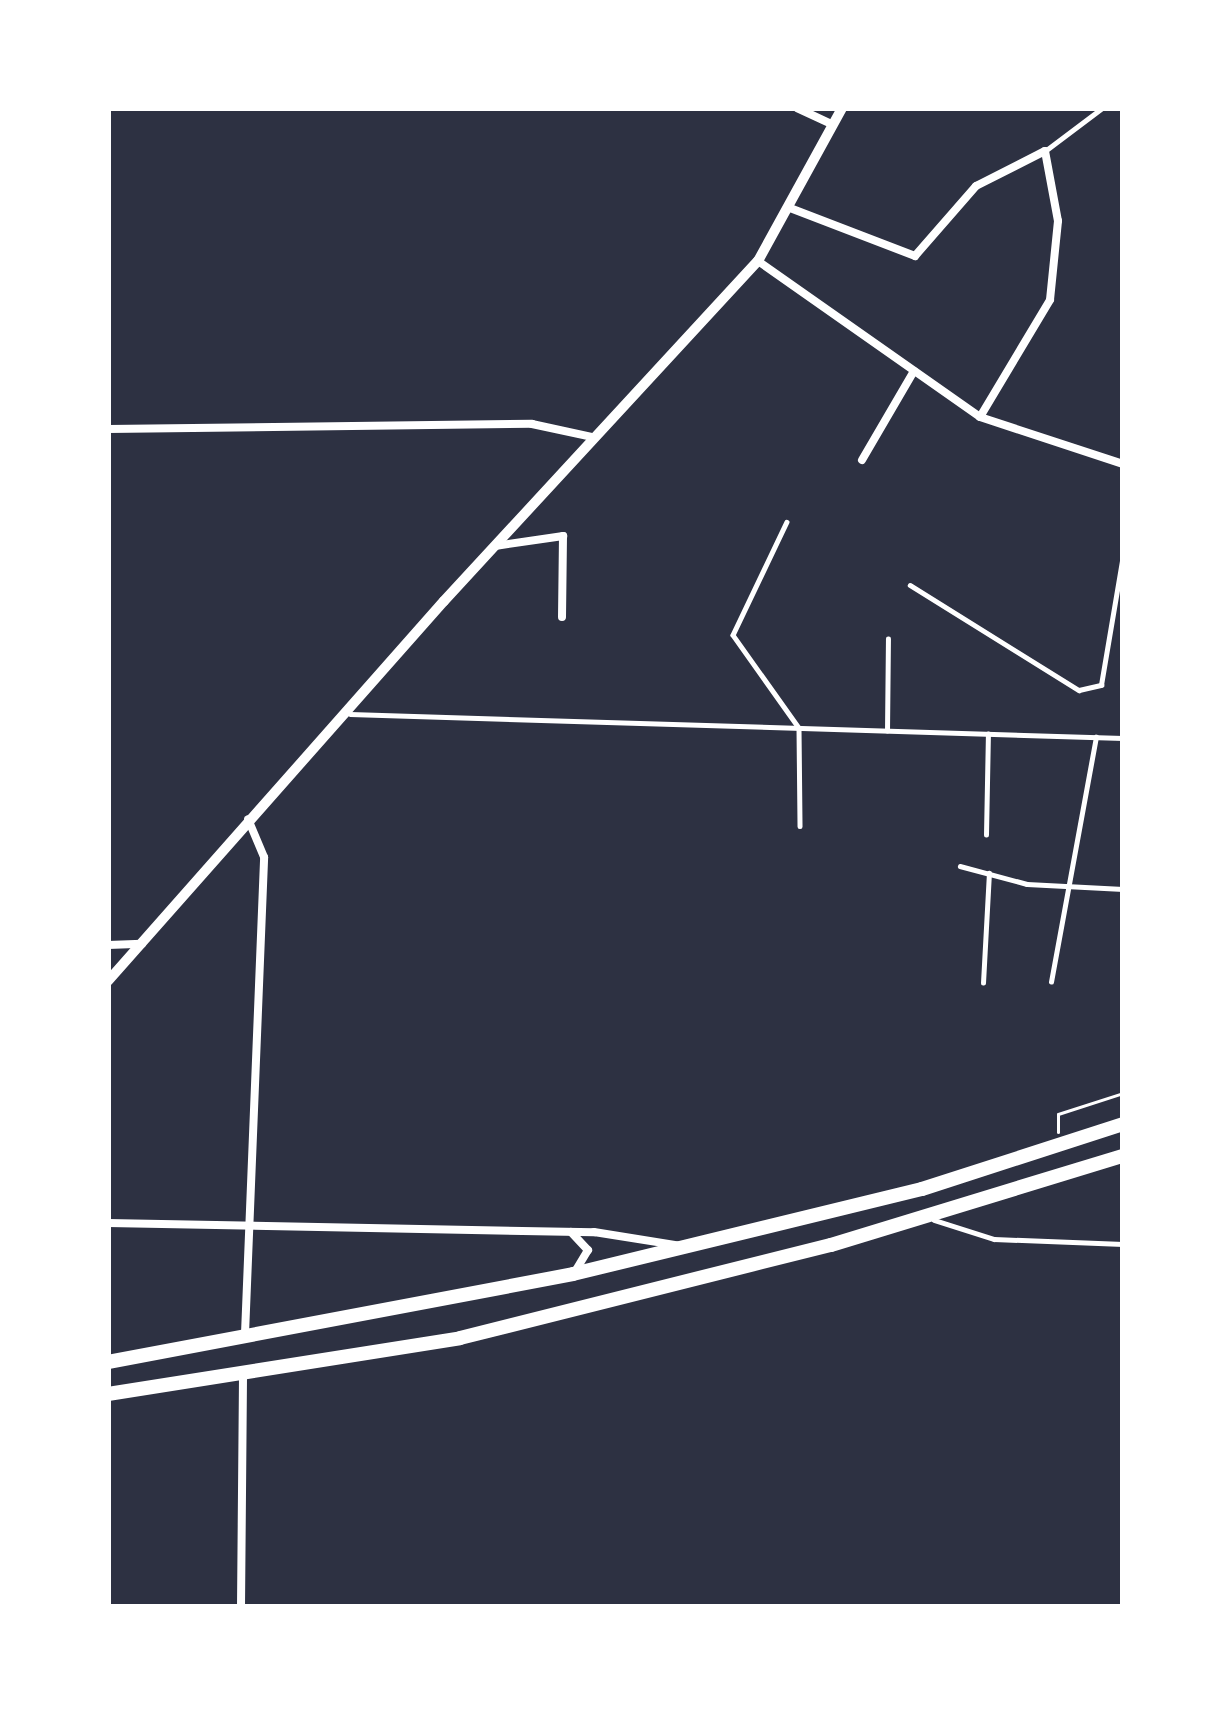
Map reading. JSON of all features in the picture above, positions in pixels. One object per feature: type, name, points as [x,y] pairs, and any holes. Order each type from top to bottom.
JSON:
[{"type":"main road","points":[[108,1362],[244,1341],[573,1274],[922,1189],[1123,1124]]},
{"type":"main road","points":[[108,1394],[460,1338],[927,1217],[1123,1156]]},
{"type":"street","points":[[797,108],[833,124]]},
{"type":"street","points":[[108,981],[248,819],[350,714],[493,546],[758,261],[842,108]]},
{"type":"street","points":[[790,208],[915,256],[976,186],[1045,151],[1058,221],[1050,300],[980,417]]},
{"type":"street","points":[[758,261],[980,417],[1123,464]]},
{"type":"street","points":[[862,460],[914,371]]},
{"type":"street","points":[[108,428],[532,424],[592,437]]},
{"type":"street","points":[[493,546],[563,536],[562,617]]},
{"type":"street","points":[[244,1341],[264,857],[248,819]]},
{"type":"street","points":[[108,945],[142,944]]},
{"type":"street","points":[[108,1223],[569,1232],[640,1235],[684,1247]]},
{"type":"street","points":[[569,1232],[588,1250],[573,1274]]},
{"type":"street","points":[[241,1607],[243,1376]]},
{"type":"lane","points":[[1045,151],[1102,108]]},
{"type":"lane","points":[[787,522],[733,635],[799,728],[800,826]]},
{"type":"lane","points":[[910,585],[1079,690],[1101,685],[1123,555]]},
{"type":"lane","points":[[887,730],[888,639]]},
{"type":"lane","points":[[350,714],[1123,738]]},
{"type":"lane","points":[[986,835],[988,734]]},
{"type":"lane","points":[[1052,982],[1096,737]]},
{"type":"lane","points":[[960,866],[1067,886],[1123,889]]},
{"type":"lane","points":[[983,983],[988,873]]},
{"type":"lane","points":[[922,1189],[927,1217],[994,1239],[1123,1244]]},
{"type":"path","points":[[1058,1145],[1058,1114],[1123,1093]]}]
